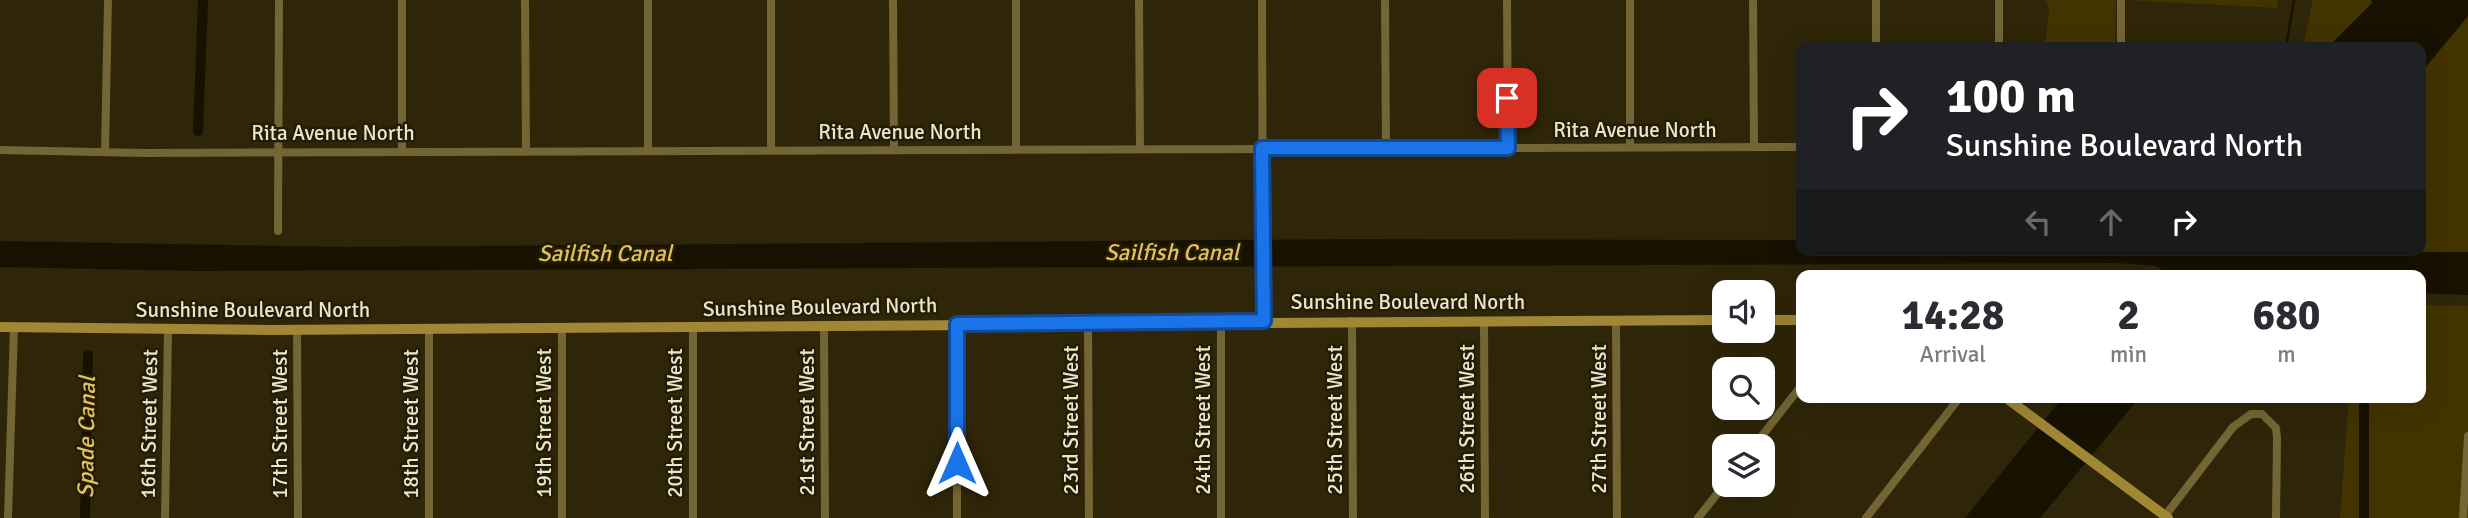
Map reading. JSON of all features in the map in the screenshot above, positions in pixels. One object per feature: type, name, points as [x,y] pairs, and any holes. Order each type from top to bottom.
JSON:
[{"type":"street","points":[[105,152],[108,0]]},
{"type":"street","points":[[278,231],[279,0]]},
{"type":"street","points":[[402,0],[402,150]]},
{"type":"street","points":[[525,0],[526,150]]},
{"type":"street","points":[[648,0],[648,149]]},
{"type":"street","points":[[771,0],[771,149]]},
{"type":"street","points":[[893,0],[894,149]]},
{"type":"street","points":[[1016,0],[1016,149]]},
{"type":"street","points":[[1139,0],[1140,148]]},
{"type":"street","points":[[1262,0],[1264,321]]},
{"type":"street","points":[[1385,0],[1386,148]]},
{"type":"street","points":[[1507,0],[1508,148]]},
{"type":"street","points":[[1630,0],[1630,147]]},
{"type":"street","points":[[1753,0],[1754,147]]},
{"type":"street","points":[[1876,0],[1876,42]]},
{"type":"street","points":[[1999,0],[1999,42]]},
{"type":"street","points":[[2121,0],[2121,42]]},
{"type":"street","name":"Rita Avenue North","points":[[0,150],[105,152],[1796,147]]},
{"type":"street","name":"27th Street West","points":[[1616,320],[1617,518]]},
{"type":"street","name":"Sunshine Boulevard North","points":[[0,327],[168,330],[562,329],[1088,322],[1712,320]]},
{"type":"street","points":[[1775,320],[1796,320]]},
{"type":"street","name":"24th Street West","points":[[1221,321],[1221,518]]},
{"type":"street","name":"25th Street West","points":[[1352,321],[1353,518]]},
{"type":"street","name":"26th Street West","points":[[1484,321],[1485,518]]},
{"type":"street","name":"23rd Street West","points":[[1088,322],[1089,518]]},
{"type":"street","points":[[957,324],[957,518]]},
{"type":"street","name":"21st Street West","points":[[824,326],[825,518]]},
{"type":"street","points":[[8,518],[14,327]]},
{"type":"street","name":"20th Street West","points":[[693,328],[693,518]]},
{"type":"street","name":"18th Street West","points":[[429,329],[429,518]]},
{"type":"street","name":"19th Street West","points":[[562,329],[562,518]]},
{"type":"street","name":"16th Street West","points":[[164,518],[168,330]]},
{"type":"street","name":"17th Street West","points":[[297,330],[298,518]]},
{"type":"street","points":[[1763,434],[1796,392]]},
{"type":"street","points":[[1866,518],[1955,403]]},
{"type":"street","points":[[2013,403],[2160,515],[2233,427],[2251,414],[2262,414],[2276,428],[2276,518]]},
{"type":"street","points":[[2463,518],[2468,436]]},
{"type":"street","points":[[1698,518],[1715,497]]},
{"type":"shaded area","points":[[2046,0],[2116,0],[2115,42],[2046,42],[2049,11]]},
{"type":"shaded area","points":[[2126,0],[2278,0],[2277,8]]},
{"type":"shaded area","points":[[2313,0],[2468,0],[2468,268],[2318,256],[2426,256],[2426,42],[2304,42]]},
{"type":"shaded area","points":[[2426,305],[2468,306],[2468,518],[2340,518],[2349,403],[2426,403]]},
{"type":"water","points":[[2371,0],[2468,0],[2468,16],[2426,67],[2426,42],[2333,42],[2372,3]]},
{"type":"water","name":"Sailfish Canal","points":[[1349,239],[1796,240],[1796,256],[2426,256],[2426,252],[2468,252],[2468,295],[2426,293],[2426,270],[2163,270],[2156,266],[2116,263],[195,271],[0,267],[0,241],[345,247]]},
{"type":"water","points":[[2058,403],[2135,403],[2040,518],[1965,518]]},
{"type":"waterway","points":[[198,131],[203,0]]},
{"type":"waterway","points":[[2287,42],[2294,0]]},
{"type":"waterway","name":"Spade Canal","points":[[85,518],[88,355]]},
{"type":"waterway","points":[[2364,403],[2364,518]]},
{"type":"route","points":[[957,463],[957,324],[1264,321],[1262,148],[1508,148],[1507,98]]}]
